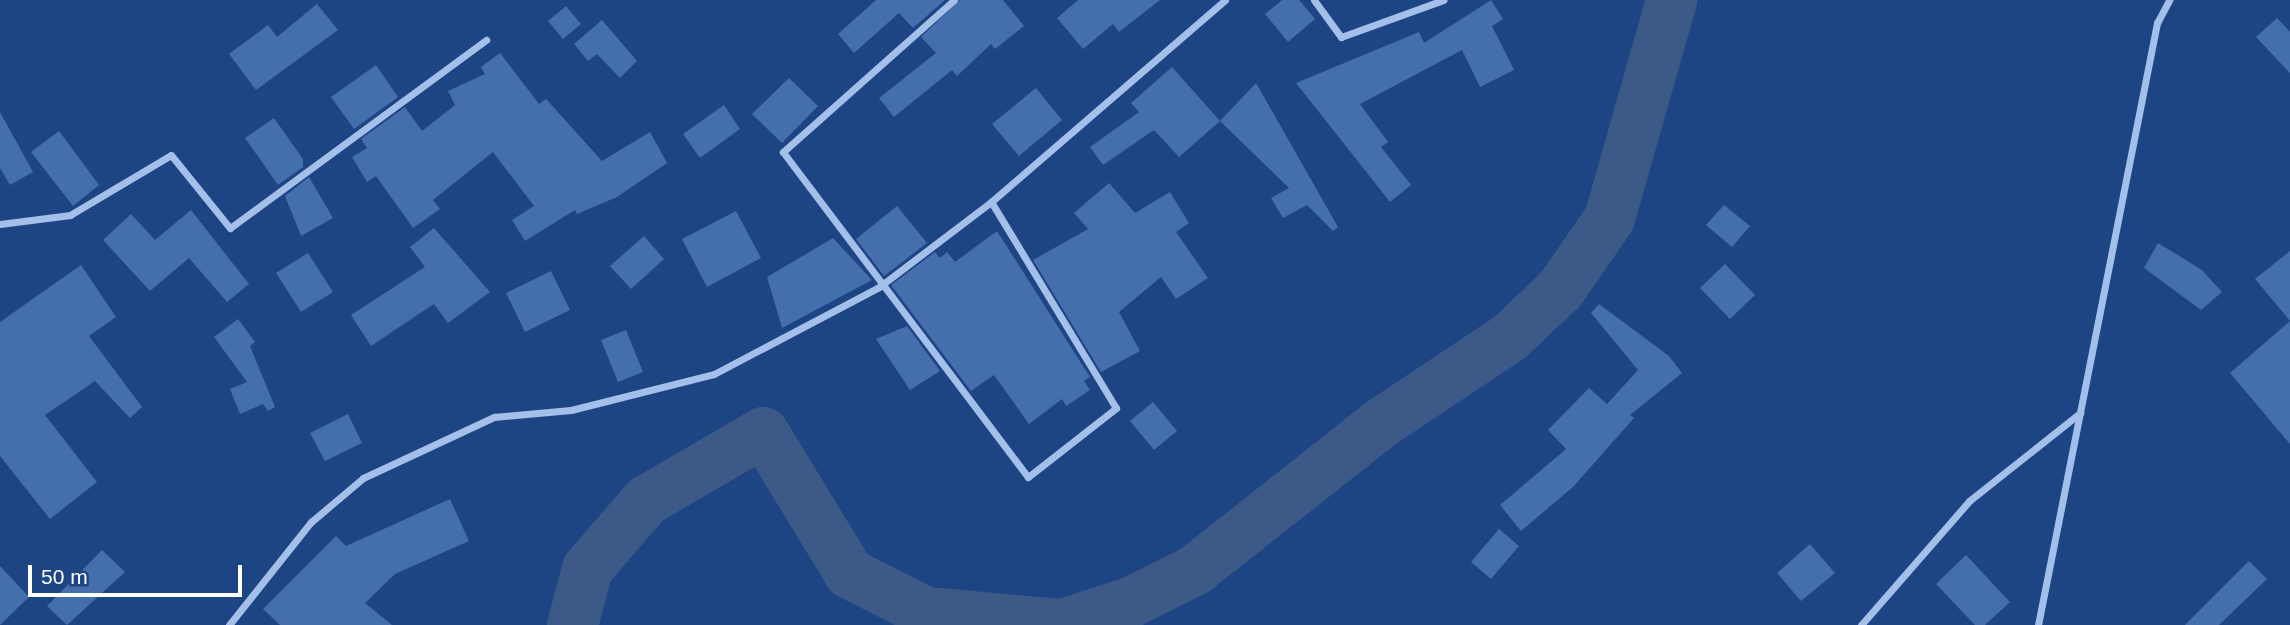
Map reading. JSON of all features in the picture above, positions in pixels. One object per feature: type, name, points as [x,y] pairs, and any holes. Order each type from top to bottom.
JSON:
[{"type":"street","points":[[954,0],[783,152],[879,287],[1028,477],[1116,408],[991,202]]},
{"type":"street","points":[[229,625],[311,522],[363,478],[494,417],[571,410],[715,374],[879,287],[991,202],[1225,0]]},
{"type":"street","points":[[1314,0],[1341,37],[1443,0]]},
{"type":"street","points":[[2038,625],[2157,23],[2169,0]]},
{"type":"street","points":[[0,224],[70,215],[171,155],[230,228],[486,40]]},
{"type":"street","points":[[1861,625],[1969,501],[2080,414]]},
{"type":"building","points":[[876,0],[945,0],[913,28],[899,13],[854,53],[838,34]]},
{"type":"building","points":[[960,0],[1003,0],[1024,26],[995,49],[991,44],[957,76],[952,70],[894,117],[879,98],[936,53],[921,37]]},
{"type":"building","points":[[1078,0],[1160,0],[1119,32],[1113,24],[1083,49],[1057,18]]},
{"type":"building","points":[[1282,0],[1299,0],[1315,19],[1288,42],[1265,14]]},
{"type":"building","points":[[1491,0],[1503,19],[1492,26],[1514,70],[1480,87],[1462,50],[1360,104],[1388,142],[1381,147],[1411,185],[1390,202],[1296,83],[1419,32],[1424,43]]},
{"type":"building","points":[[317,4],[338,30],[256,90],[229,54],[268,25],[277,37]]},
{"type":"building","points":[[566,6],[581,24],[563,39],[548,21]]},
{"type":"building","points":[[2277,18],[2290,32],[2290,73],[2256,37]]},
{"type":"building","points":[[602,20],[637,61],[620,78],[597,54],[588,61],[574,44]]},
{"type":"building","points":[[500,53],[539,104],[546,99],[602,161],[650,132],[667,163],[617,197],[577,214],[575,210],[525,241],[512,220],[534,206],[493,152],[433,200],[440,209],[413,228],[376,176],[367,182],[352,157],[367,148],[361,139],[405,107],[422,131],[455,105],[448,91],[485,74],[481,67]]},
{"type":"building","points":[[376,65],[398,97],[354,129],[331,97]]},
{"type":"building","points":[[1172,67],[1220,121],[1179,157],[1154,130],[1103,165],[1090,147],[1139,112],[1131,103]]},
{"type":"building","points":[[789,78],[818,106],[782,143],[752,114]]},
{"type":"building","points":[[1256,83],[1338,227],[1333,231],[1307,205],[1283,218],[1271,198],[1289,188],[1220,121]]},
{"type":"building","points":[[1036,88],[1062,120],[1019,156],[992,124]]},
{"type":"building","points":[[724,105],[740,129],[700,158],[683,134]]},
{"type":"building","points":[[0,112],[33,172],[10,185],[0,168]]},
{"type":"building","points":[[274,118],[303,159],[303,167],[278,185],[245,138]]},
{"type":"building","points":[[59,131],[99,185],[73,206],[31,152]]},
{"type":"building","points":[[309,177],[333,218],[301,236],[285,196]]},
{"type":"building","points":[[1109,183],[1135,213],[1170,192],[1189,223],[1176,232],[1208,278],[1176,299],[1161,277],[1119,312],[1140,351],[1101,372],[1033,260],[1088,229],[1074,213]]},
{"type":"building","points":[[1724,205],[1750,226],[1732,247],[1706,225]]},
{"type":"building","points":[[897,206],[927,243],[884,276],[856,239]]},
{"type":"building","points":[[191,210],[249,284],[227,302],[189,258],[150,291],[103,240],[131,214],[155,240]]},
{"type":"building","points":[[736,211],[761,258],[707,287],[682,239]]},
{"type":"building","points":[[434,228],[490,292],[448,323],[434,304],[371,346],[351,315],[425,267],[410,247]]},
{"type":"building","points":[[997,231],[1090,377],[1084,381],[1090,390],[1066,406],[1062,399],[1029,424],[994,375],[971,391],[891,285],[935,252],[940,258],[947,252],[955,262]]},
{"type":"building","points":[[644,236],[664,259],[631,289],[610,266]]},
{"type":"building","points":[[833,238],[872,280],[782,328],[767,277]]},
{"type":"building","points":[[2158,243],[2202,270],[2222,292],[2201,310],[2144,268]]},
{"type":"building","points":[[2290,251],[2290,321],[2255,279]]},
{"type":"building","points":[[308,253],[333,292],[301,312],[276,273]]},
{"type":"building","points":[[1725,264],[1755,295],[1730,319],[1700,288]]},
{"type":"building","points":[[81,265],[116,317],[89,336],[142,407],[130,418],[95,381],[45,415],[97,482],[50,519],[0,456],[0,322]]},
{"type":"building","points":[[551,271],[570,310],[525,332],[506,293]]},
{"type":"building","points":[[1599,304],[1669,356],[1682,373],[1630,415],[1634,418],[1573,487],[1521,531],[1500,505],[1566,449],[1548,430],[1589,388],[1607,404],[1638,370],[1591,313]]},
{"type":"building","points":[[238,319],[255,342],[250,346],[275,407],[268,411],[263,404],[240,414],[230,389],[247,382],[214,337]]},
{"type":"building","points":[[2290,321],[2290,444],[2230,373]]},
{"type":"building","points":[[907,326],[940,371],[910,390],[876,339]]},
{"type":"building","points":[[626,330],[643,372],[618,382],[601,340]]},
{"type":"building","points":[[1153,402],[1177,431],[1154,450],[1130,421]]},
{"type":"building","points":[[348,414],[362,443],[325,461],[310,433]]},
{"type":"building","points":[[450,499],[469,541],[395,574],[365,603],[392,625],[280,625],[263,609],[336,536],[346,546]]},
{"type":"building","points":[[1499,529],[1519,546],[1491,579],[1471,562]]},
{"type":"building","points":[[1810,544],[1835,573],[1801,601],[1777,573]]},
{"type":"building","points":[[102,550],[125,572],[67,625],[47,606]]},
{"type":"building","points":[[1966,555],[2010,602],[1985,625],[1975,625],[1936,584]]},
{"type":"building","points":[[2249,561],[2267,579],[2219,625],[2185,625]]},
{"type":"building","points":[[0,566],[29,597],[0,625]]},
{"type":"waterway","points":[[572,625],[587,568],[646,500],[763,432],[849,573],[926,612],[1061,624],[1130,602],[1194,570],[1383,421],[1509,337],[1560,289],[1609,218],[1671,0]]}]
